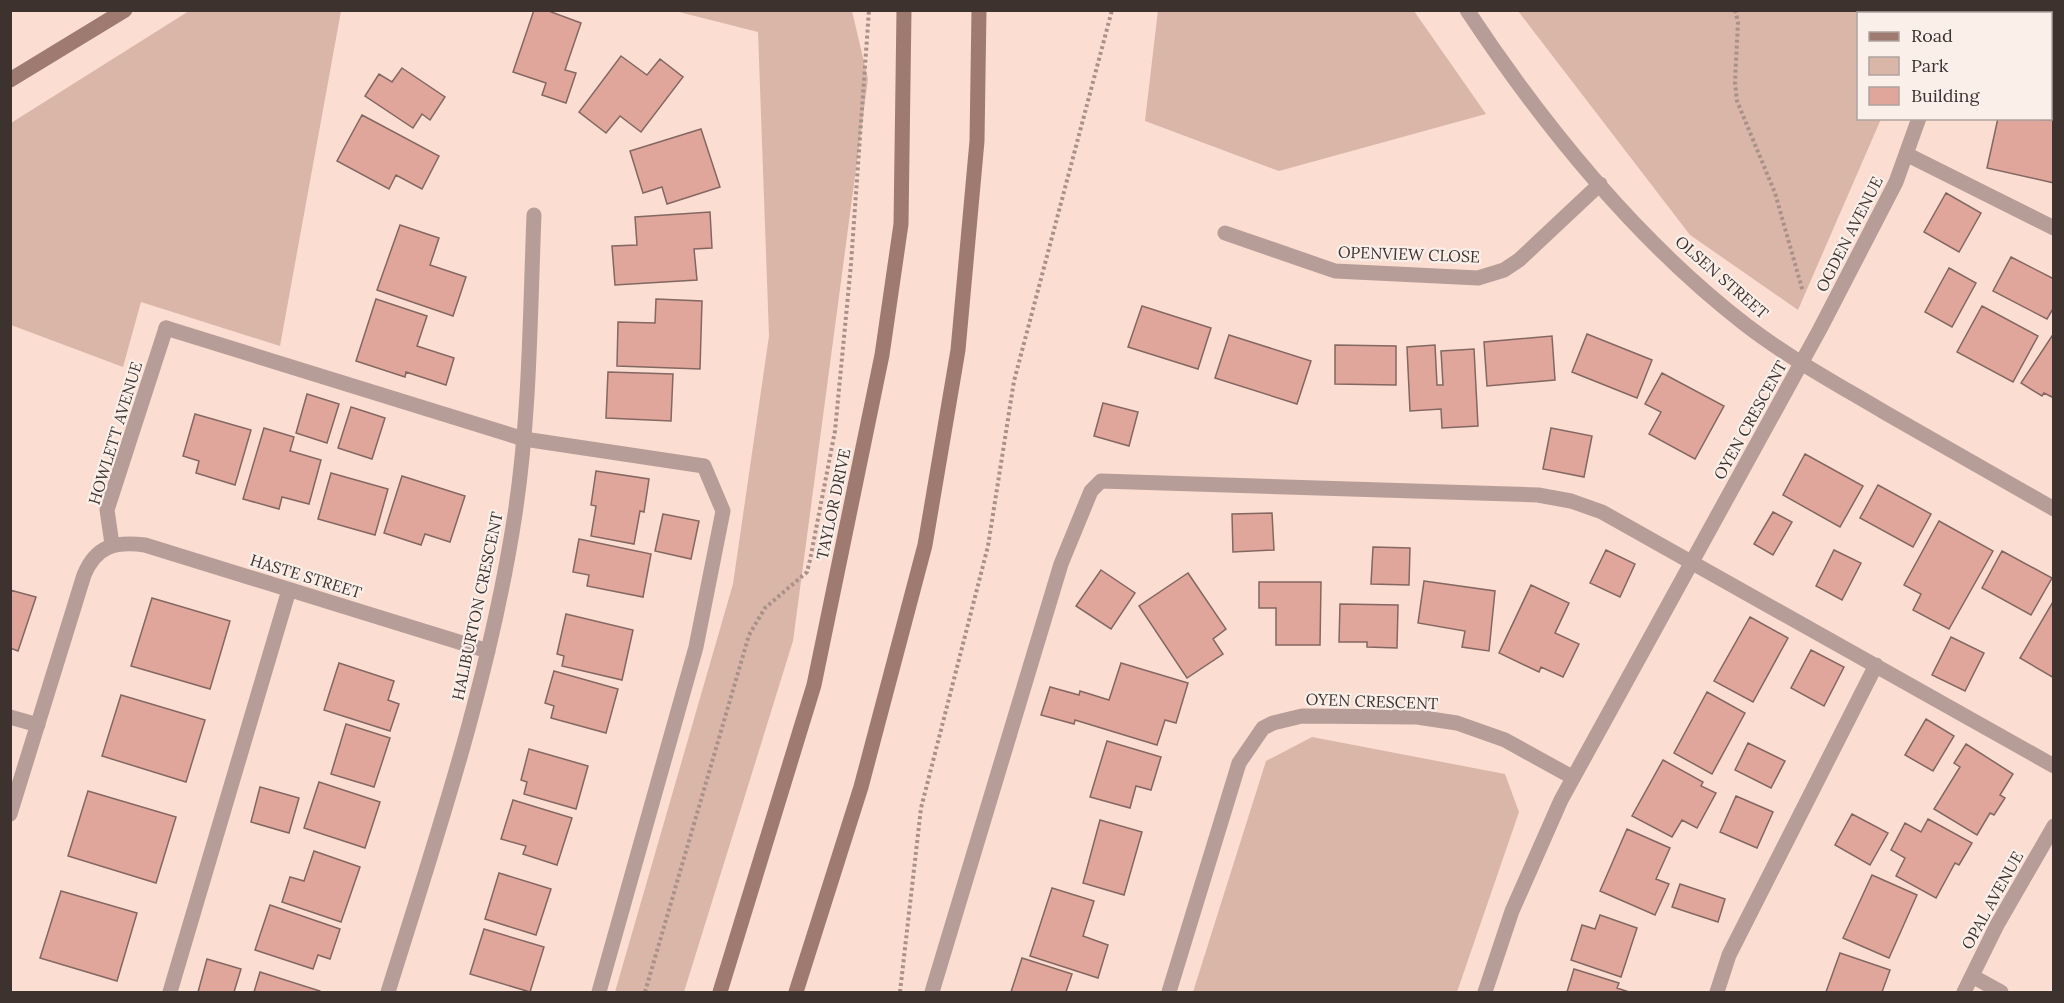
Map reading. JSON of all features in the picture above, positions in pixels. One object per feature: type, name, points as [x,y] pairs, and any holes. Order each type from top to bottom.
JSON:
[{"type":"main road","points":[[10,80],[125,10]]},
{"type":"main road","name":"TAYLOR DRIVE","points":[[720,993],[814,684],[882,355],[901,224],[904,10]]},
{"type":"main road","points":[[796,993],[861,787],[925,545],[958,350],[977,141],[979,10]]},
{"type":"street","name":"OLSEN STREET","points":[[1467,10],[1512,78],[1600,184],[1658,245],[1719,303],[1802,363],[2054,509]]},
{"type":"street","name":"OGDEN AVENUE","points":[[1802,363],[1884,207],[1908,154],[1918,120]]},
{"type":"street","points":[[1908,154],[2054,228]]},
{"type":"street","name":"OPENVIEW CLOSE","points":[[1225,233],[1335,271],[1478,278],[1504,270],[1519,260],[1600,184]]},
{"type":"street","name":"HALIBURTON CRESCENT","points":[[388,993],[465,746],[509,549],[524,439],[534,215]]},
{"type":"street","name":"HOWLETT AVENUE","points":[[112,544],[107,510],[166,328],[524,439]]},
{"type":"street","name":"OYEN CRESCENT","points":[[1485,993],[1512,911],[1572,777],[1802,363]]},
{"type":"street","points":[[524,439],[704,466],[723,511],[696,647],[661,779],[599,993]]},
{"type":"street","points":[[932,993],[1061,564],[1091,491],[1101,481],[1538,495],[1571,501],[1602,512],[2054,766]]},
{"type":"street","points":[[10,814],[84,575],[95,556],[112,544]]},
{"type":"street","name":"HASTE STREET","points":[[112,544],[145,545],[488,651]]},
{"type":"street","points":[[171,993],[289,590]]},
{"type":"street","points":[[1717,993],[1729,955],[1876,665]]},
{"type":"street","name":"OYEN CRESCENT","points":[[1168,993],[1239,762],[1263,728],[1273,723],[1302,716],[1417,717],[1457,723],[1504,740],[1572,777]]},
{"type":"street","points":[[10,717],[38,724]]},
{"type":"street","name":"OPAL AVENUE","points":[[1964,993],[1997,925],[2054,826]]},
{"type":"street","points":[[1972,976],[2001,993]]},
{"type":"path","points":[[645,993],[749,635],[765,608],[807,572],[810,560],[835,431],[851,264],[869,10]]},
{"type":"path","points":[[900,993],[915,843],[921,808],[988,546],[1014,381],[1112,10]]},
{"type":"path","points":[[1736,10],[1738,22],[1735,82],[1737,101],[1775,193],[1803,292]]},
{"type":"green space","points":[[1158,10],[1414,11],[1486,114],[1279,171],[1145,121]]},
{"type":"green space","points":[[189,11],[341,11],[280,346],[141,302],[123,367],[11,325],[11,123]]},
{"type":"green space","points":[[675,11],[852,11],[868,79],[793,641],[684,992],[615,992],[733,584],[769,336],[758,32]]},
{"type":"green space","points":[[1518,11],[1907,11],[1857,12],[1857,120],[1881,120],[1798,310],[1690,235]]},
{"type":"green space","points":[[1312,737],[1505,774],[1519,812],[1457,992],[1193,992],[1266,761]]},
{"type":"building","points":[[534,10],[546,10],[581,23],[565,70],[576,73],[566,103],[542,95],[546,83],[513,72]]},
{"type":"building","points":[[2052,30],[2054,31],[2054,97],[2052,96]]},
{"type":"building","points":[[621,56],[647,75],[660,59],[683,77],[641,132],[620,116],[606,133],[579,112]]},
{"type":"building","points":[[402,68],[445,97],[430,120],[422,114],[413,128],[365,96],[379,74],[392,82]]},
{"type":"building","points":[[362,115],[439,156],[422,189],[396,175],[389,189],[337,161]]},
{"type":"building","points":[[1998,120],[2054,120],[2054,183],[1987,168]]},
{"type":"building","points":[[701,129],[720,187],[667,204],[662,187],[643,193],[630,151]]},
{"type":"building","points":[[1946,193],[1981,213],[1959,252],[1924,232]]},
{"type":"building","points":[[710,212],[712,248],[694,249],[697,280],[615,285],[612,246],[637,245],[635,217]]},
{"type":"building","points":[[400,225],[439,238],[430,265],[466,277],[453,316],[377,290]]},
{"type":"building","points":[[2011,257],[2054,279],[2054,307],[2047,319],[1993,291]]},
{"type":"building","points":[[1949,268],[1976,283],[1952,327],[1925,312]]},
{"type":"building","points":[[376,299],[427,316],[417,346],[454,358],[446,385],[406,372],[405,377],[356,361]]},
{"type":"building","points":[[656,299],[702,301],[700,369],[617,366],[618,322],[655,323]]},
{"type":"building","points":[[1142,306],[1211,328],[1198,369],[1128,347]]},
{"type":"building","points":[[1982,306],[2038,336],[2013,382],[1957,352]]},
{"type":"building","points":[[2054,333],[2054,398],[2044,393],[2042,396],[2021,383]]},
{"type":"building","points":[[1587,334],[1652,360],[1637,398],[1572,372]]},
{"type":"building","points":[[1229,335],[1311,361],[1297,404],[1215,378]]},
{"type":"building","points":[[1552,336],[1555,380],[1487,386],[1484,342]]},
{"type":"building","points":[[1335,345],[1396,346],[1396,385],[1335,384]]},
{"type":"building","points":[[1435,345],[1437,385],[1443,385],[1441,351],[1474,349],[1478,426],[1442,428],[1441,409],[1410,411],[1407,347]]},
{"type":"building","points":[[608,372],[673,374],[671,421],[606,418]]},
{"type":"building","points":[[1662,373],[1724,406],[1695,459],[1649,434],[1661,412],[1645,404]]},
{"type":"building","points":[[307,394],[339,404],[327,443],[296,433]]},
{"type":"building","points":[[1103,403],[1138,412],[1129,446],[1094,436]]},
{"type":"building","points":[[351,407],[385,418],[372,459],[338,448]]},
{"type":"building","points":[[195,414],[251,430],[235,485],[196,473],[199,461],[183,456]]},
{"type":"building","points":[[264,428],[294,437],[290,451],[321,460],[309,504],[282,497],[279,509],[243,499]]},
{"type":"building","points":[[1551,428],[1592,436],[1584,477],[1543,469]]},
{"type":"building","points":[[1805,454],[1863,486],[1840,527],[1783,495]]},
{"type":"building","points":[[596,471],[649,479],[644,512],[640,511],[634,544],[591,536],[596,506],[591,505]]},
{"type":"building","points":[[331,473],[388,489],[375,535],[318,519]]},
{"type":"building","points":[[402,476],[465,496],[450,542],[425,534],[421,545],[384,533]]},
{"type":"building","points":[[1878,485],[1931,514],[1913,547],[1860,518]]},
{"type":"building","points":[[1773,512],[1792,522],[1773,555],[1754,544]]},
{"type":"building","points":[[1272,513],[1274,550],[1233,552],[1232,514]]},
{"type":"building","points":[[663,514],[699,521],[691,559],[655,551]]},
{"type":"building","points":[[1939,521],[1993,551],[1949,629],[1913,610],[1921,594],[1904,585]]},
{"type":"building","points":[[579,539],[651,554],[643,597],[587,586],[589,575],[573,572]]},
{"type":"building","points":[[1373,547],[1410,548],[1409,585],[1371,584]]},
{"type":"building","points":[[1606,550],[1635,564],[1620,597],[1590,583]]},
{"type":"building","points":[[1834,550],[1861,563],[1842,600],[1816,586]]},
{"type":"building","points":[[2002,551],[2052,578],[2031,615],[1982,588]]},
{"type":"building","points":[[1101,570],[1135,593],[1111,629],[1076,606]]},
{"type":"building","points":[[1188,573],[1226,629],[1213,639],[1223,654],[1187,678],[1139,606]]},
{"type":"building","points":[[1424,581],[1495,591],[1489,651],[1462,647],[1465,631],[1418,623]]},
{"type":"building","points":[[1259,582],[1321,582],[1320,645],[1276,645],[1276,608],[1259,608]]},
{"type":"building","points":[[1531,585],[1569,603],[1555,633],[1579,644],[1563,677],[1541,667],[1539,672],[1499,653]]},
{"type":"building","points":[[10,590],[36,597],[18,651],[10,648]]},
{"type":"building","points":[[152,598],[230,621],[210,689],[131,666]]},
{"type":"building","points":[[2054,600],[2054,678],[2020,658]]},
{"type":"building","points":[[1340,604],[1398,605],[1397,648],[1367,647],[1367,642],[1339,642]]},
{"type":"building","points":[[566,614],[633,630],[622,680],[562,666],[564,656],[557,654]]},
{"type":"building","points":[[1750,617],[1788,638],[1753,702],[1714,681]]},
{"type":"building","points":[[1951,637],[1984,653],[1965,691],[1932,675]]},
{"type":"building","points":[[1811,650],[1844,667],[1824,706],[1791,688]]},
{"type":"building","points":[[339,663],[394,681],[388,700],[399,704],[390,731],[324,710]]},
{"type":"building","points":[[1121,663],[1188,683],[1176,723],[1165,720],[1157,745],[1075,720],[1074,724],[1041,715],[1050,687],[1079,695],[1080,691],[1109,700]]},
{"type":"building","points":[[554,671],[618,689],[606,733],[551,718],[554,706],[545,703]]},
{"type":"building","points":[[1707,692],[1745,713],[1712,774],[1674,753]]},
{"type":"building","points":[[121,695],[205,720],[186,782],[102,756]]},
{"type":"building","points":[[1926,719],[1954,736],[1933,771],[1905,755]]},
{"type":"building","points":[[346,724],[390,738],[374,787],[331,774]]},
{"type":"building","points":[[1107,741],[1161,757],[1151,790],[1136,786],[1130,808],[1090,797]]},
{"type":"building","points":[[1748,743],[1785,761],[1771,788],[1735,770]]},
{"type":"building","points":[[1966,744],[2013,774],[2000,795],[2005,798],[1994,815],[1990,813],[1977,835],[1934,809],[1960,767],[1954,763]]},
{"type":"building","points":[[529,749],[588,766],[576,809],[524,794],[527,782],[521,780]]},
{"type":"building","points":[[1663,760],[1703,782],[1701,786],[1716,793],[1697,828],[1682,820],[1672,837],[1632,816]]},
{"type":"building","points":[[319,782],[380,802],[365,848],[304,828]]},
{"type":"building","points":[[260,787],[299,798],[289,833],[251,822]]},
{"type":"building","points":[[88,791],[176,817],[156,883],[68,856]]},
{"type":"building","points":[[1736,796],[1773,812],[1757,848],[1720,832]]},
{"type":"building","points":[[513,800],[572,818],[557,865],[523,854],[526,846],[501,839]]},
{"type":"building","points":[[1852,814],[1888,833],[1870,865],[1835,845]]},
{"type":"building","points":[[1928,819],[1972,843],[1959,865],[1955,863],[1936,898],[1896,876],[1905,858],[1891,850],[1905,823],[1921,832]]},
{"type":"building","points":[[1100,820],[1142,832],[1124,895],[1083,883]]},
{"type":"building","points":[[1627,829],[1670,848],[1656,879],[1669,884],[1655,915],[1600,891]]},
{"type":"building","points":[[314,851],[360,867],[341,922],[282,902],[290,877],[304,881]]},
{"type":"building","points":[[499,873],[551,889],[536,935],[485,919]]},
{"type":"building","points":[[1872,875],[1917,895],[1889,958],[1843,938]]},
{"type":"building","points":[[1680,884],[1725,899],[1718,922],[1672,907]]},
{"type":"building","points":[[1052,888],[1094,901],[1083,936],[1108,945],[1098,978],[1030,956]]},
{"type":"building","points":[[61,891],[137,913],[117,981],[40,958]]},
{"type":"building","points":[[270,905],[340,929],[330,959],[318,955],[313,969],[255,950]]},
{"type":"building","points":[[1600,915],[1637,928],[1621,977],[1571,960],[1582,925],[1595,929]]},
{"type":"building","points":[[484,929],[544,947],[530,992],[470,974]]},
{"type":"building","points":[[1840,953],[1890,970],[1882,992],[1826,992]]},
{"type":"building","points":[[1022,958],[1072,974],[1066,992],[1011,992]]},
{"type":"building","points":[[207,959],[241,969],[234,992],[198,992]]},
{"type":"building","points":[[1574,969],[1619,983],[1617,988],[1629,992],[1567,992]]},
{"type":"building","points":[[260,972],[320,991],[320,992],[254,992]]}]
